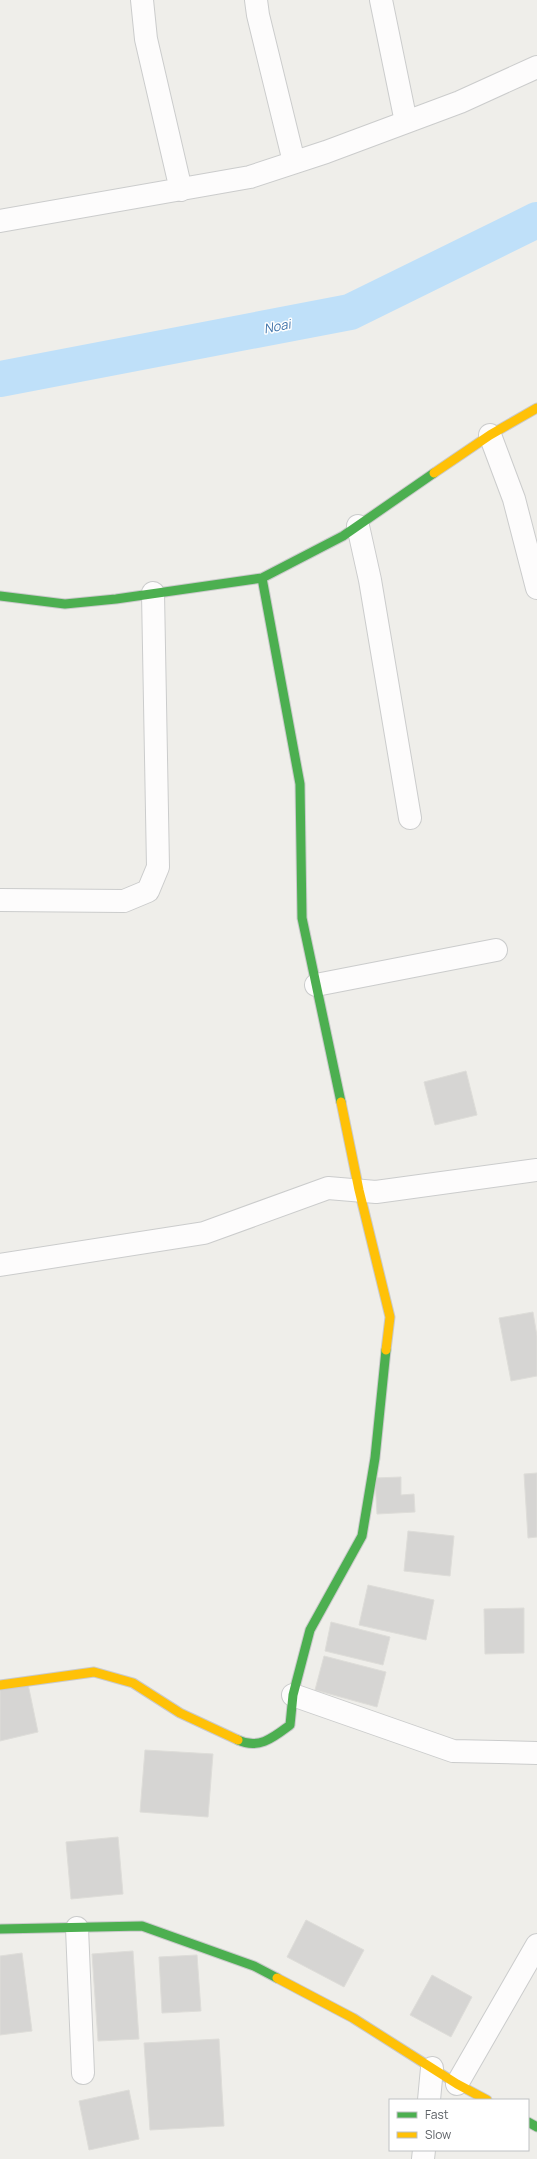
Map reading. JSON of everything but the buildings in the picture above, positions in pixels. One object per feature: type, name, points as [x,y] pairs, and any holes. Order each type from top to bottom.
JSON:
[{"type":"street","points":[[142,0],[146,39],[180,190]]},
{"type":"street","points":[[256,0],[258,15],[294,162]]},
{"type":"street","points":[[381,0],[406,122]]},
{"type":"street","points":[[0,221],[250,177],[460,102],[537,67]]},
{"type":"street","points":[[0,596],[65,604],[262,578],[343,536],[490,435],[537,408]]},
{"type":"street","points":[[490,435],[514,499],[537,588]]},
{"type":"street","points":[[358,526],[370,580],[410,818]]},
{"type":"street","points":[[0,1685],[94,1672],[133,1683],[180,1713],[248,1745],[269,1741],[290,1725],[293,1695],[310,1630],[362,1536],[375,1458],[390,1317],[359,1190],[302,918],[300,784],[262,578]]},
{"type":"street","points":[[0,900],[124,901],[148,891],[158,867],[153,593]]},
{"type":"street","points":[[316,985],[496,950]]},
{"type":"street","points":[[0,1266],[204,1233],[328,1188],[376,1192],[537,1170]]},
{"type":"street","points":[[293,1695],[453,1751],[537,1753]]},
{"type":"street","points":[[0,1929],[142,1926],[254,1966],[353,2018],[457,2084],[485,2099]]},
{"type":"street","points":[[77,1928],[83,2073]]},
{"type":"street","points":[[457,2084],[537,1945]]},
{"type":"street","points":[[429,2099],[432,2068]]},
{"type":"waterway","name":"Noai","points":[[0,379],[350,312],[537,220]]},
{"type":"traffic: fast","points":[[0,596],[65,604],[116,599],[262,578],[343,536],[434,473]]},
{"type":"traffic: fast","points":[[262,578],[300,784],[302,918],[341,1102]]},
{"type":"traffic: fast","points":[[238,1740],[253,1744],[266,1741],[290,1725],[293,1695],[310,1630],[362,1536],[375,1458],[386,1350]]},
{"type":"traffic: fast","points":[[0,1929],[142,1926],[254,1966],[277,1978]]},
{"type":"traffic: fast","points":[[529,2123],[537,2127]]},
{"type":"traffic: slow","points":[[434,473],[490,435],[537,408]]},
{"type":"traffic: slow","points":[[341,1102],[359,1190],[390,1317],[386,1350]]},
{"type":"traffic: slow","points":[[0,1685],[94,1672],[133,1683],[180,1713],[238,1740]]},
{"type":"traffic: slow","points":[[277,1978],[353,2018],[457,2084],[485,2099]]}]
